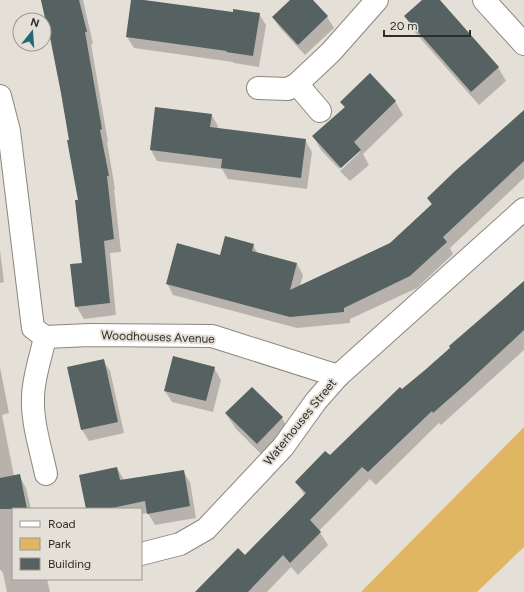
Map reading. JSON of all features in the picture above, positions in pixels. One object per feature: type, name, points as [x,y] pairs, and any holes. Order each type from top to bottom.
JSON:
[{"type":"street","points":[[258,88],[288,89],[297,84],[331,52],[377,0]]},
{"type":"street","points":[[484,0],[524,44]]},
{"type":"street","points":[[297,84],[320,111]]},
{"type":"street","points":[[0,96],[9,131],[33,328],[45,338],[34,384],[33,412],[46,474]]},
{"type":"street","name":"Waterhouses Street","points":[[142,554],[180,544],[206,529],[283,447],[316,401],[338,376],[524,209]]},
{"type":"street","name":"Woodhouses Avenue","points":[[45,338],[90,335],[212,336],[338,376]]},
{"type":"green space","points":[[524,427],[524,547],[477,592],[361,592]]},
{"type":"building","points":[[41,0],[79,0],[87,32],[85,32],[102,129],[100,130],[109,176],[107,176],[114,239],[104,241],[110,303],[75,307],[70,264],[82,263],[75,200],[78,200],[52,47],[52,12],[44,12]]},
{"type":"building","points":[[131,0],[144,0],[233,12],[233,9],[260,13],[253,56],[126,37]]},
{"type":"building","points":[[290,0],[313,0],[328,16],[298,45],[272,17]]},
{"type":"building","points":[[422,0],[440,0],[499,67],[471,92],[404,16]]},
{"type":"building","points":[[370,73],[396,101],[354,142],[361,150],[341,168],[312,136],[345,107],[340,102]]},
{"type":"building","points":[[155,107],[212,114],[210,127],[306,139],[301,178],[221,168],[222,159],[150,150]]},
{"type":"building","points":[[524,110],[524,161],[443,237],[447,242],[410,276],[344,308],[344,312],[290,317],[166,284],[177,243],[220,255],[225,236],[254,244],[252,251],[297,263],[290,290],[390,243],[432,204],[427,198]]},
{"type":"building","points":[[524,281],[524,330],[433,413],[432,411],[368,472],[362,467],[310,520],[321,532],[290,563],[283,555],[248,592],[195,592],[238,548],[245,555],[306,493],[295,482],[325,451],[330,455],[400,387],[402,389],[425,370],[450,348],[449,346]]},
{"type":"building","points":[[173,356],[215,367],[206,401],[164,391]]},
{"type":"building","points":[[104,359],[118,422],[81,430],[67,367]]},
{"type":"building","points":[[252,387],[283,417],[257,444],[225,413]]},
{"type":"building","points":[[117,467],[120,480],[184,470],[190,506],[147,514],[145,501],[112,508],[86,508],[79,475]]},
{"type":"building","points":[[20,474],[27,508],[0,509],[0,478]]}]
